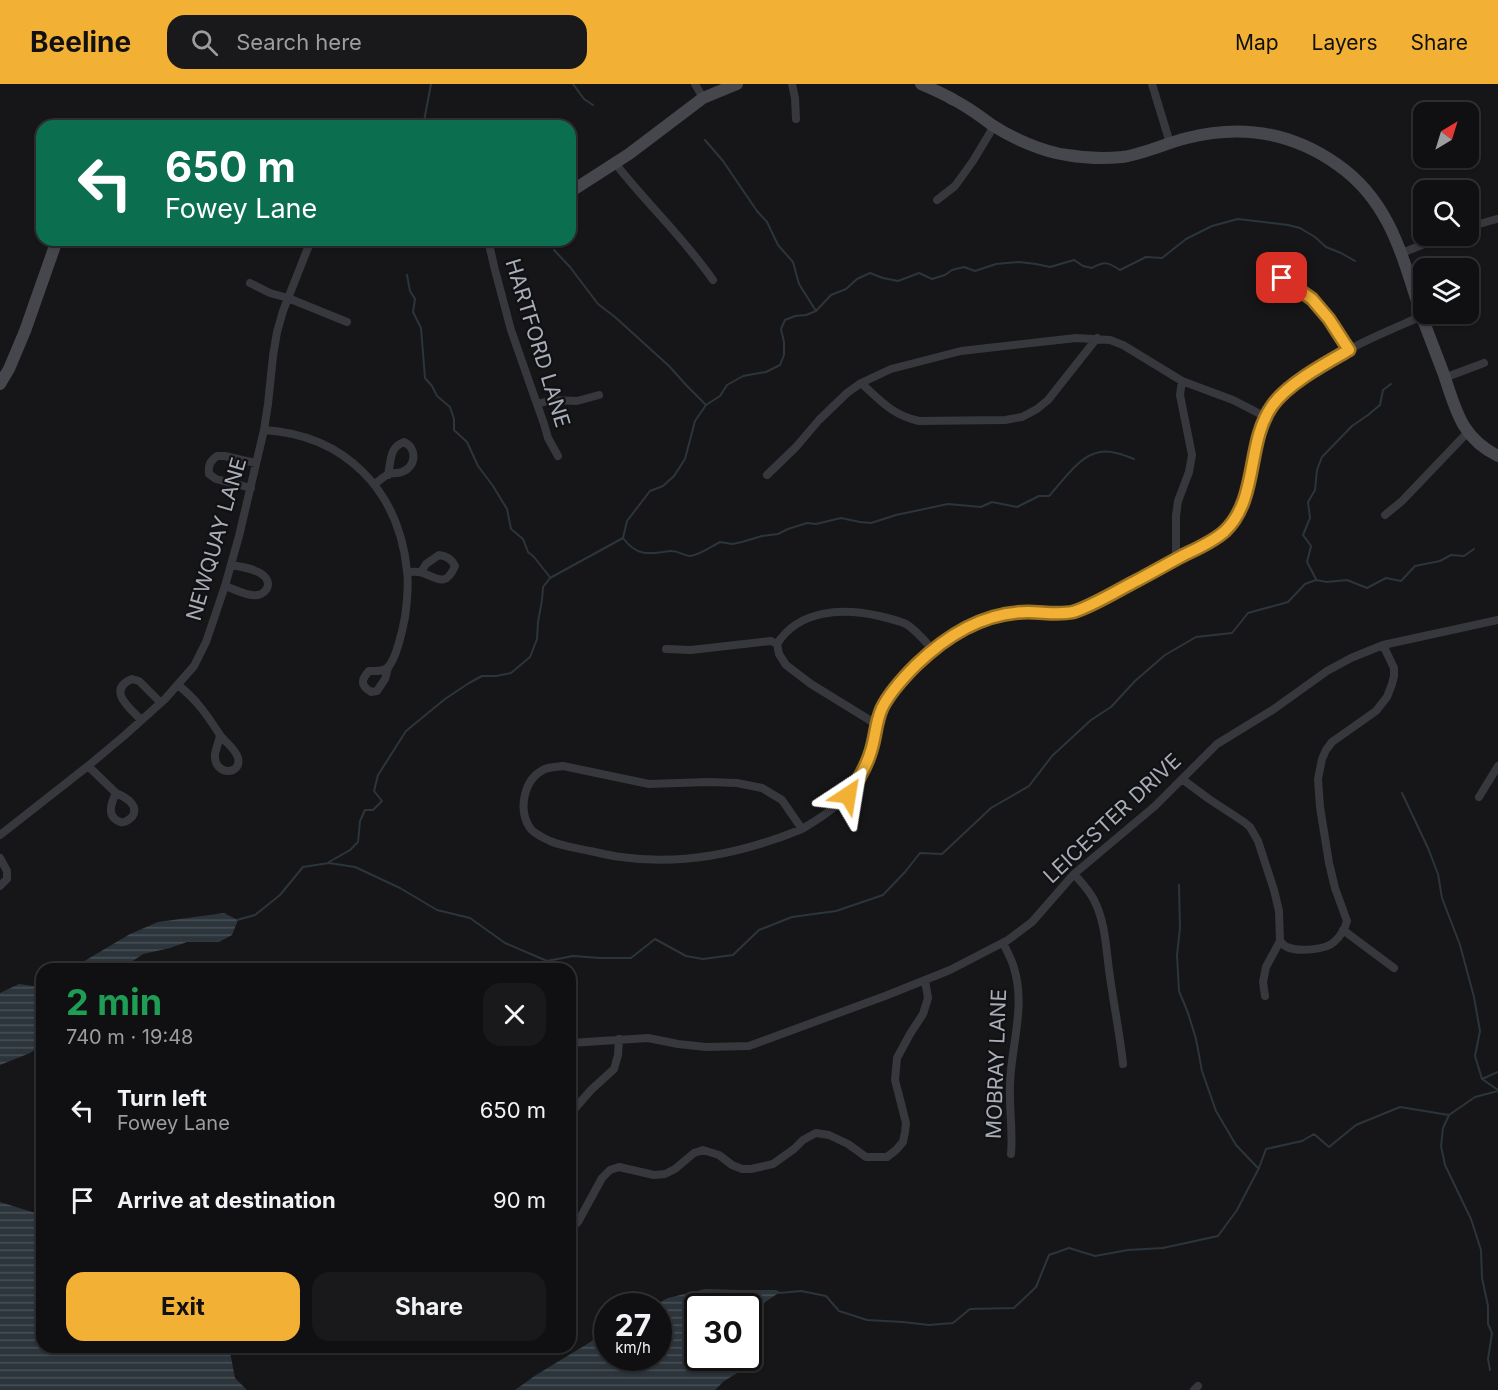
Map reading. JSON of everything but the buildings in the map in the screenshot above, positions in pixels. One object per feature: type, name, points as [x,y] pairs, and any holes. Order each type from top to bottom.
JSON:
[{"type":"main road","points":[[576,188],[629,154],[703,99],[737,84]]},
{"type":"main road","points":[[921,84],[954,100],[994,126],[1026,143],[1066,155],[1103,159],[1124,157],[1201,134],[1222,131],[1267,133],[1296,141],[1322,154],[1355,178],[1371,197],[1394,234],[1413,288]]},
{"type":"main road","points":[[0,384],[26,331],[55,246]]},
{"type":"main road","points":[[1425,324],[1458,415],[1467,433],[1486,450],[1498,456]]},
{"type":"street","points":[[695,84],[703,99]]},
{"type":"street","points":[[792,84],[796,119]]},
{"type":"street","points":[[1152,84],[1170,143]]},
{"type":"street","points":[[938,200],[955,186],[994,126]]},
{"type":"street","points":[[615,163],[646,202],[702,263],[713,280]]},
{"type":"street","points":[[1479,224],[1497,219]]},
{"type":"street","name":"NEWQUAY LANE","points":[[0,835],[88,766],[141,720],[178,685],[194,666],[206,642],[231,565],[264,430],[277,332],[309,246]]},
{"type":"street","name":"HARTFORD LANE","points":[[489,246],[511,330],[548,438],[558,456]]},
{"type":"street","points":[[1402,253],[1419,246]]},
{"type":"street","points":[[1267,267],[1312,299],[1329,319],[1349,350]]},
{"type":"street","points":[[250,283],[270,293],[347,322]]},
{"type":"street","points":[[802,829],[782,800],[762,788],[737,783],[649,784],[563,766],[546,769],[535,777],[527,789],[523,802],[524,815],[531,831],[551,842],[622,857],[671,860],[710,855],[802,829],[828,813],[848,795],[863,773],[872,749],[876,724],[883,705],[897,686],[933,650],[957,632],[980,621],[1005,614],[1074,612],[1176,560],[1224,532],[1237,516],[1245,495],[1260,428],[1274,403],[1292,387],[1349,350],[1413,320]]},
{"type":"street","points":[[767,475],[796,447],[833,405],[861,383],[891,369],[961,351],[1076,338],[1110,340],[1123,345],[1182,381],[1233,400],[1266,417]]},
{"type":"street","points":[[861,383],[892,411],[905,418],[919,421],[1005,420],[1022,417],[1048,400],[1097,338]]},
{"type":"street","points":[[1444,378],[1484,363]]},
{"type":"street","points":[[1176,560],[1176,516],[1192,455],[1180,395],[1182,381]]},
{"type":"street","points":[[537,404],[552,400],[577,401],[599,395]]},
{"type":"street","points":[[264,430],[308,438],[338,452],[353,462],[375,484],[390,507],[403,543],[408,572],[404,621],[388,668]]},
{"type":"street","points":[[1385,516],[1467,433]]},
{"type":"street","points":[[251,488],[216,479],[209,474],[208,466],[217,456],[256,463]]},
{"type":"street","points":[[375,484],[388,475]]},
{"type":"street","points":[[225,586],[251,596],[260,595],[268,587],[268,580],[263,575],[231,565]]},
{"type":"street","points":[[408,572],[422,572]]},
{"type":"street","points":[[876,724],[811,684],[786,665],[779,654],[777,644],[789,629],[801,622],[830,612],[846,612],[863,613],[906,625],[933,650]]},
{"type":"street","name":"LEICESTER DRIVE","points":[[576,1043],[648,1038],[706,1047],[749,1046],[926,980],[1003,943],[1032,922],[1074,874],[1155,806],[1217,744],[1274,709],[1327,670],[1383,645],[1498,620]]},
{"type":"street","points":[[666,649],[700,649],[771,641],[777,644]]},
{"type":"street","points":[[1280,941],[1285,946],[1295,949],[1314,949],[1334,943],[1347,921],[1329,863],[1318,779],[1322,759],[1332,742],[1376,711],[1387,697],[1394,676],[1394,668],[1383,645]]},
{"type":"street","points":[[141,720],[122,700],[120,692],[125,682],[132,679],[139,681],[160,703]]},
{"type":"street","points":[[178,685],[188,692],[199,705],[220,735]]},
{"type":"street","points":[[88,766],[116,793]]},
{"type":"street","points":[[1479,797],[1498,766]]},
{"type":"street","points":[[1182,779],[1250,827],[1258,841],[1279,911],[1280,941],[1266,967],[1263,982],[1265,996]]},
{"type":"street","points":[[0,858],[7,871],[7,879],[0,886]]},
{"type":"street","points":[[1074,874],[1094,901],[1101,918],[1123,1064]]},
{"type":"street","points":[[1343,930],[1394,968]]},
{"type":"street","name":"MOBRAY LANE","points":[[1003,943],[1014,966],[1019,996],[1011,1061],[1013,1137],[1011,1154]]},
{"type":"street","points":[[576,1224],[602,1178],[610,1170],[619,1167],[654,1175],[665,1174],[675,1169],[694,1153],[703,1150],[718,1155],[742,1169],[751,1169],[773,1164],[794,1149],[802,1140],[816,1133],[830,1135],[866,1157],[887,1157],[903,1142],[906,1123],[895,1080],[897,1058],[923,1014],[928,998],[926,980]]},
{"type":"street","points":[[576,1107],[614,1069],[619,1039]]},
{"type":"shaded area","points":[[224,913],[238,920],[232,935],[219,942],[187,942],[143,954],[130,963],[81,963],[130,934],[158,922]]},
{"type":"shaded area","points":[[19,984],[36,985],[36,1049],[0,1065],[0,993]]},
{"type":"shaded area","points":[[0,1202],[36,1213],[36,1353],[230,1353],[235,1378],[247,1390],[0,1390]]},
{"type":"shaded area","points":[[705,1289],[776,1290],[780,1292],[762,1304],[762,1293],[689,1293]]},
{"type":"shaded area","points":[[684,1294],[684,1371],[741,1371],[724,1381],[715,1390],[515,1390],[536,1375],[576,1353],[594,1340],[594,1371],[672,1371],[672,1297]]},
{"type":"waterway","points":[[424,120],[431,84]]},
{"type":"waterway","points":[[573,84],[584,99],[593,105]]},
{"type":"waterway","points":[[705,140],[723,161],[767,222],[778,245],[793,262],[799,284],[816,311]]},
{"type":"waterway","points":[[329,862],[350,850],[358,842],[360,821],[365,810],[373,810],[382,801],[374,791],[378,775],[406,731],[445,699],[469,683],[482,676],[511,673],[530,657],[537,639],[543,587],[550,578],[623,538],[627,521],[650,491],[663,486],[674,476],[685,459],[695,421],[706,405],[720,396],[727,385],[743,376],[766,372],[780,365],[784,355],[781,329],[785,320],[816,311],[831,295],[846,289],[857,279],[870,273],[898,281],[919,273],[932,279],[964,267],[975,271],[996,264],[1019,262],[1050,267],[1074,260],[1083,266],[1092,268],[1106,263],[1120,270],[1146,257],[1162,258],[1186,239],[1212,226],[1238,219],[1300,228],[1326,247],[1355,261]]},
{"type":"waterway","points":[[554,250],[598,304],[669,366],[706,405]]},
{"type":"waterway","points":[[407,275],[410,291],[415,299],[413,312],[421,328],[425,378],[437,396],[450,407],[454,419],[454,430],[467,442],[478,466],[507,509],[511,529],[523,539],[528,552],[549,576]]},
{"type":"waterway","points":[[1316,579],[1307,562],[1311,546],[1303,535],[1310,518],[1308,502],[1315,490],[1317,470],[1322,457],[1352,426],[1380,405],[1383,390],[1391,384]]},
{"type":"waterway","points":[[623,538],[633,548],[644,553],[673,551],[693,556],[720,542],[732,544],[742,542],[778,534],[807,523],[816,524],[841,518],[871,523],[948,504],[981,507],[992,502],[1017,507],[1039,496],[1049,496],[1078,464],[1095,453],[1105,451],[1134,459]]},
{"type":"waterway","points":[[237,920],[255,915],[280,895],[303,867],[329,863],[355,867],[400,888],[437,910],[470,918],[505,943],[547,961],[573,956],[631,958],[655,939],[686,956],[703,959],[733,955],[759,930],[792,917],[836,911],[883,895],[920,853],[942,854],[991,808],[1029,786],[1052,756],[1091,720],[1111,707],[1135,681],[1165,655],[1196,637],[1232,633],[1248,613],[1288,602],[1305,584],[1316,580],[1327,582],[1347,580],[1367,588],[1386,578],[1401,581],[1415,566],[1440,561],[1451,555],[1464,556],[1474,549]]},
{"type":"waterway","points":[[1402,793],[1438,874],[1442,898],[1460,945],[1474,997],[1480,1031],[1475,1056],[1482,1079]]},
{"type":"waterway","points":[[1179,885],[1180,928],[1177,955],[1179,991],[1188,1013],[1202,1071],[1216,1111],[1236,1145],[1258,1168]]},
{"type":"waterway","points":[[1498,1072],[1482,1079],[1498,1090]]},
{"type":"waterway","points":[[779,1293],[801,1291],[826,1296],[839,1311],[867,1320],[929,1325],[953,1323],[970,1309],[1014,1308],[1036,1287],[1049,1255],[1069,1248],[1095,1256],[1128,1250],[1163,1248],[1218,1236],[1237,1210],[1259,1168],[1266,1149],[1302,1141],[1314,1134],[1329,1147],[1356,1125],[1400,1107],[1449,1115],[1475,1097],[1498,1091]]},
{"type":"waterway","points":[[1449,1115],[1443,1128],[1441,1146],[1445,1165],[1471,1219],[1481,1250],[1488,1324],[1492,1333],[1488,1359],[1490,1370]]},
{"type":"route","points":[[848,795],[863,773],[872,749],[876,724],[883,705],[915,666],[957,632],[980,621],[1005,614],[1074,612],[1224,532],[1237,516],[1245,495],[1260,428],[1274,403],[1292,387],[1349,350],[1329,319],[1312,299],[1282,278]]}]
